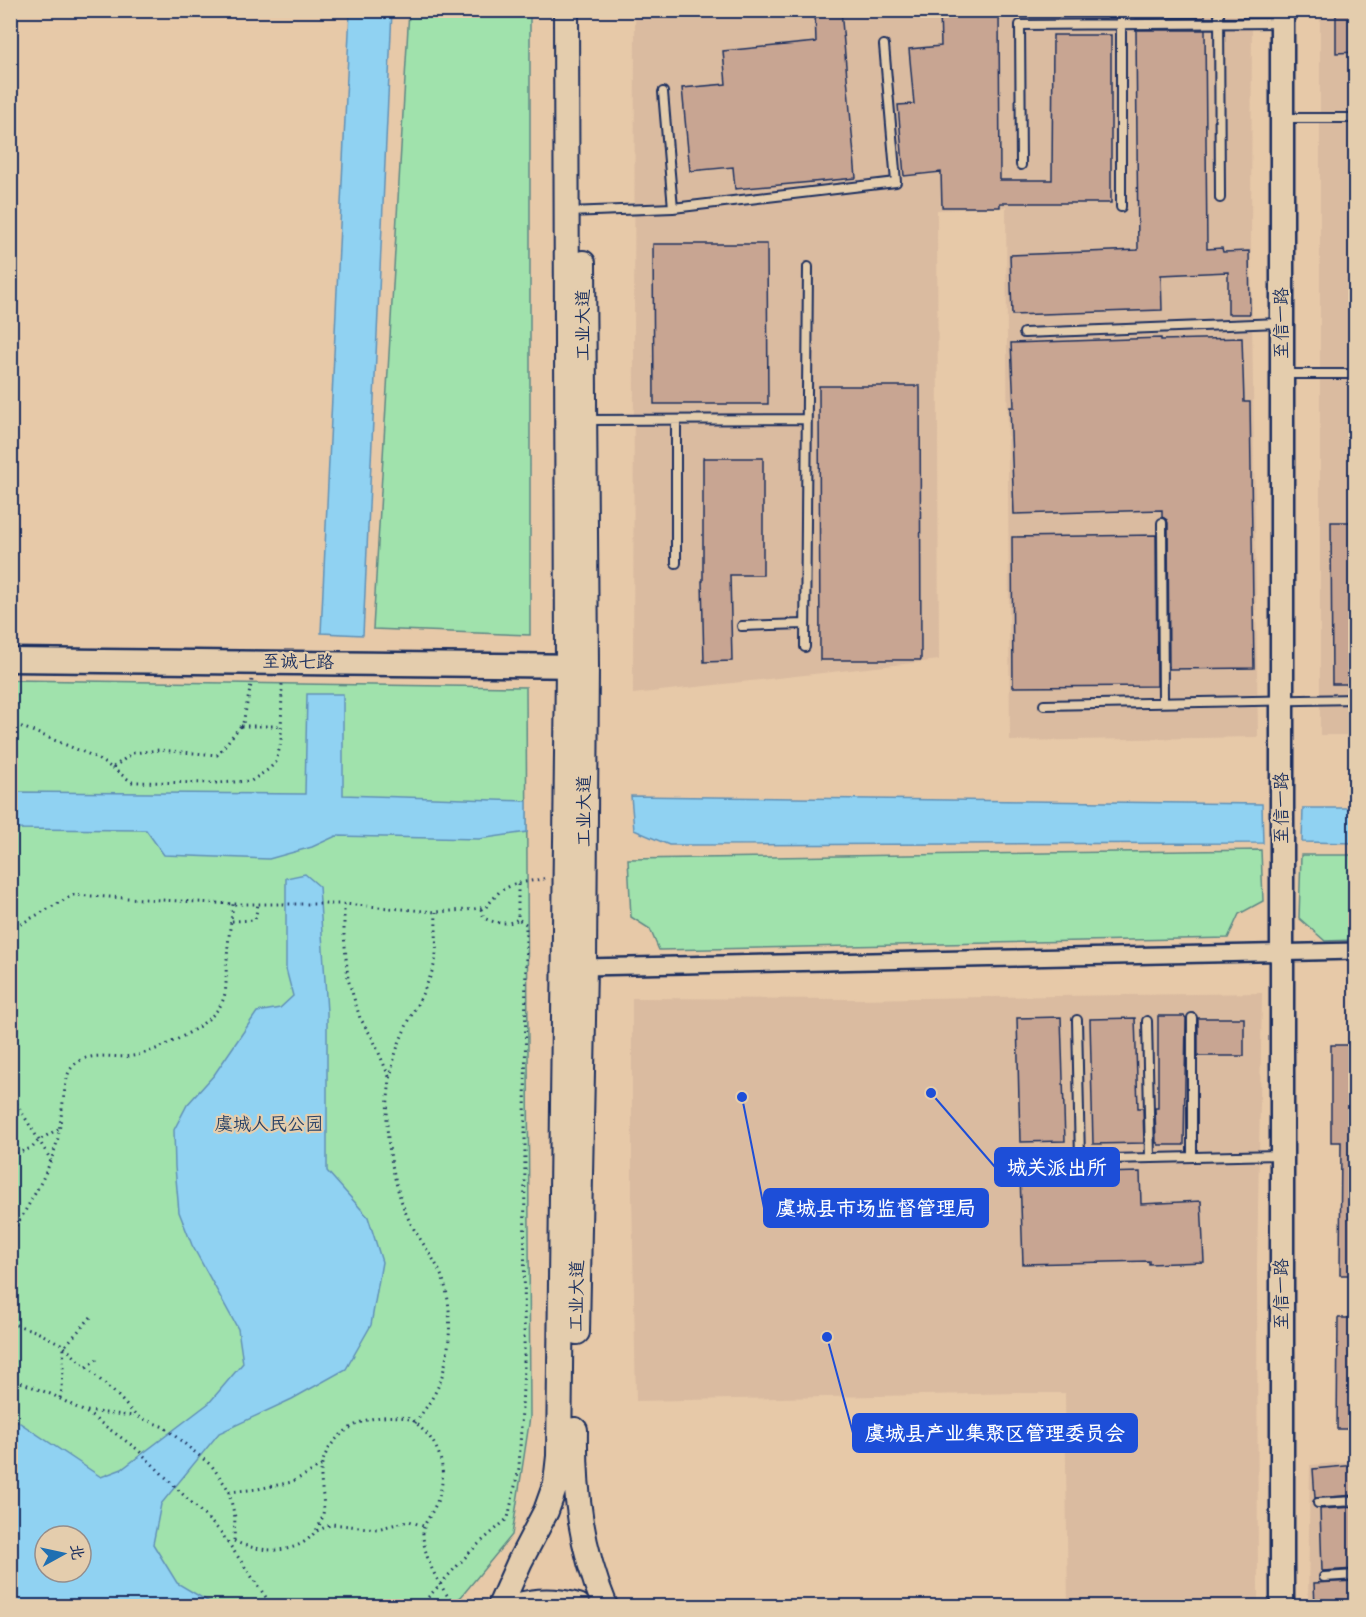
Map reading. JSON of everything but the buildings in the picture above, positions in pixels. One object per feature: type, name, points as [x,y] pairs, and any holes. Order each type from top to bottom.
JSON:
[{"type":"main road","points":[[566,10],[575,212]]},
{"type":"main road","name":"工业大道","points":[[582,10],[575,212],[577,666],[584,967],[575,1454],[578,1508],[584,1543],[605,1606]]},
{"type":"main road","points":[[500,1606],[546,1511],[556,1483],[559,1456],[566,876],[577,666]]},
{"type":"main road","points":[[516,1606],[538,1601],[554,1601],[578,1606]]},
{"type":"street","name":"至信一路","points":[[1282,17],[1282,1606]]},
{"type":"street","name":"至诚七路","points":[[10,660],[577,666]]},
{"type":"street","points":[[584,967],[1356,951]]},
{"type":"lane","points":[[1121,10],[1121,207]]},
{"type":"lane","points":[[1219,10],[1220,198]]},
{"type":"lane","points":[[1021,165],[1020,25],[1219,24],[1282,17]]},
{"type":"lane","points":[[575,212],[673,208],[897,182],[884,45]]},
{"type":"lane","points":[[663,92],[673,208]]},
{"type":"lane","points":[[1282,118],[1356,118]]},
{"type":"lane","points":[[805,647],[808,267]]},
{"type":"lane","points":[[1024,333],[1282,323]]},
{"type":"lane","points":[[1282,374],[1356,374]]},
{"type":"lane","points":[[576,420],[806,420]]},
{"type":"lane","points":[[676,420],[676,563]]},
{"type":"lane","points":[[1162,524],[1163,702]]},
{"type":"lane","points":[[742,626],[805,624]]},
{"type":"lane","points":[[1044,705],[1356,699]]},
{"type":"lane","points":[[1192,1018],[1192,1157]]},
{"type":"lane","points":[[1077,1020],[1080,1160]]},
{"type":"lane","points":[[1147,1021],[1150,1158]]},
{"type":"lane","points":[[1025,1161],[1282,1155]]},
{"type":"lane","points":[[1318,1503],[1356,1501]]},
{"type":"lane","points":[[1324,1577],[1356,1575]]},
{"type":"path","points":[[112,768],[133,753],[159,750],[217,755],[241,726],[246,712],[255,663]]},
{"type":"path","points":[[10,722],[93,756],[132,782],[251,781],[276,762],[281,742],[283,663]]},
{"type":"path","points":[[241,726],[280,726]]},
{"type":"path","points":[[10,930],[73,895],[233,904],[344,904],[436,912],[486,907],[500,891],[518,884],[566,876]]},
{"type":"path","points":[[518,884],[518,919]]},
{"type":"path","points":[[10,1236],[51,1160],[60,1128],[68,1072],[79,1059],[136,1056],[206,1023],[216,1014],[224,999],[233,904]]},
{"type":"path","points":[[232,921],[255,920],[258,904]]},
{"type":"path","points":[[344,904],[348,980],[360,1018],[373,1039],[391,1081]]},
{"type":"path","points":[[481,908],[484,918],[493,923],[512,923],[518,919]]},
{"type":"path","points":[[415,1423],[442,1377],[447,1354],[449,1309],[443,1278],[410,1222],[394,1170],[387,1118],[391,1081],[401,1038],[426,988],[435,959],[436,912]]},
{"type":"path","points":[[420,1606],[472,1550],[508,1518],[519,1468],[524,1367],[526,924],[518,919]]},
{"type":"path","points":[[10,1093],[51,1160]]},
{"type":"path","points":[[16,1153],[32,1148],[39,1140],[60,1128]]},
{"type":"path","points":[[10,1211],[19,1222]]},
{"type":"path","points":[[60,1398],[64,1347],[91,1317]]},
{"type":"path","points":[[10,1323],[35,1331],[64,1347],[119,1396],[136,1416]]},
{"type":"path","points":[[86,1367],[100,1357]]},
{"type":"path","points":[[10,1378],[60,1398],[84,1411],[137,1449],[195,1505],[233,1547],[272,1606]]},
{"type":"path","points":[[84,1411],[136,1416],[164,1427],[212,1466],[229,1492],[235,1516],[233,1547]]},
{"type":"path","points":[[234,1541],[249,1548],[283,1551],[307,1540],[321,1522],[324,1508],[321,1466],[334,1440],[347,1428],[376,1417],[413,1420],[432,1437],[443,1465],[441,1493],[423,1526],[423,1539],[433,1573],[455,1606]]},
{"type":"path","points":[[229,1492],[292,1482],[321,1466]]},
{"type":"path","points":[[315,1532],[332,1524],[376,1529],[409,1521],[423,1526]]},
{"type":"shaded area","points":[[635,11],[1252,11],[1251,246],[1258,737],[1010,741],[1006,207],[937,210],[939,660],[633,694]]},
{"type":"shaded area","points":[[1320,11],[1355,11],[1355,735],[1320,735]]},
{"type":"shaded area","points":[[1262,993],[1257,1265],[1258,1606],[1068,1606],[1065,1393],[636,1401],[632,1195],[632,998],[852,999]]},
{"type":"shaded area","points":[[1355,1462],[1355,1606],[1308,1606],[1310,1465]]},
{"type":"green space","points":[[409,10],[530,11],[530,635],[373,629]]},
{"type":"green space","name":"虞城人民公园","points":[[11,680],[526,687],[530,1417],[512,1535],[461,1597],[447,1606],[11,1606]]},
{"type":"green space","points":[[1261,850],[1263,901],[1239,914],[1228,938],[659,950],[650,929],[631,917],[628,859]]},
{"type":"green space","points":[[1301,855],[1355,855],[1355,940],[1325,941],[1299,918]]},
{"type":"water","points":[[350,11],[392,11],[363,635],[321,633]]},
{"type":"water","points":[[307,694],[343,694],[343,795],[527,801],[527,832],[479,839],[336,836],[312,847],[269,859],[164,855],[146,830],[11,829],[11,792],[305,794]]},
{"type":"water","points":[[631,796],[1262,804],[1263,843],[669,845],[634,830]]},
{"type":"water","points":[[1303,808],[1355,808],[1355,843],[1302,842]]},
{"type":"water","points":[[305,874],[319,886],[327,1012],[327,1171],[368,1217],[382,1262],[371,1325],[346,1369],[292,1399],[219,1433],[161,1504],[153,1544],[177,1583],[216,1606],[11,1606],[11,1417],[101,1477],[122,1469],[209,1403],[243,1363],[238,1329],[192,1245],[179,1212],[174,1130],[187,1105],[214,1075],[257,1012],[280,1008],[293,996],[286,969],[286,878]]},
{"type":"place","name":"城关派出所","points":[[931,1093]]},
{"type":"place","name":"虞城县市场监督管理局","points":[[742,1097]]},
{"type":"place","name":"虞城县产业集聚区管理委员会","points":[[827,1337]]}]
